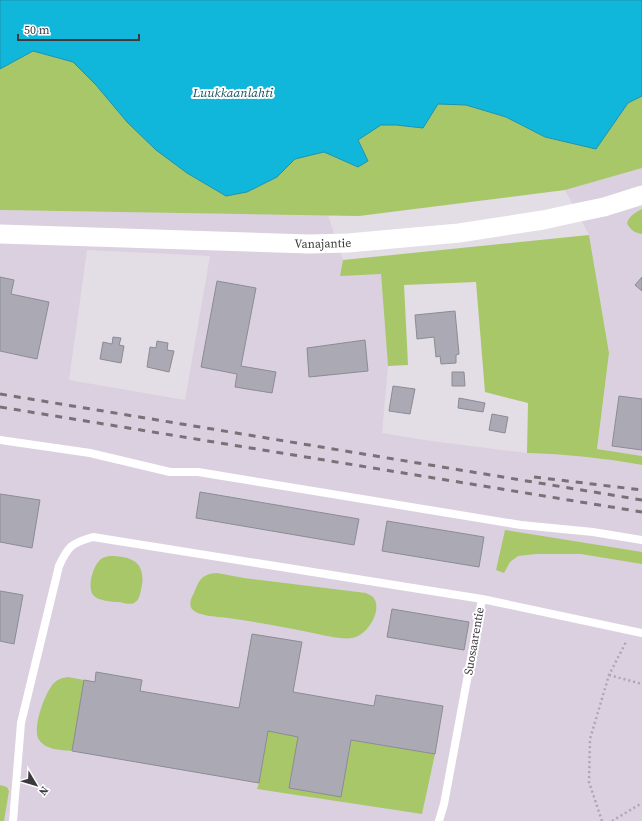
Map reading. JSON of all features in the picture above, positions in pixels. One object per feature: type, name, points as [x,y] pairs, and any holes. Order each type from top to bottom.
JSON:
[{"type":"street","name":"Vanajantie","points":[[0,234],[309,244],[348,243],[460,233],[543,220],[604,207],[642,195]]},
{"type":"lane","points":[[0,440],[90,453],[170,472],[198,472],[521,526],[593,532],[642,540]]},
{"type":"lane","points":[[13,821],[22,723],[59,566],[64,555],[73,544],[93,536],[482,599]]},
{"type":"lane","name":"Suosaarentie","points":[[439,821],[444,804],[482,599],[642,633]]},
{"type":"path","points":[[602,821],[589,782],[590,739],[609,675],[632,630]]},
{"type":"path","points":[[609,675],[642,684]]},
{"type":"path","points":[[612,821],[642,803]]},
{"type":"shaded area","points":[[642,168],[642,456],[597,449],[609,353],[589,235],[565,190]]},
{"type":"shaded area","points":[[0,210],[328,215],[343,260],[340,275],[381,274],[388,366],[382,433],[431,441],[527,453],[556,453],[642,465],[642,821],[0,821]],"holes":[[[87,250],[210,256],[185,400],[69,380]]]},
{"type":"green space","points":[[33,51],[73,62],[96,85],[127,122],[156,149],[187,173],[226,196],[247,192],[277,177],[295,159],[324,152],[358,167],[368,161],[358,140],[381,125],[423,128],[438,104],[466,105],[506,117],[545,137],[596,149],[628,103],[642,96],[642,168],[565,190],[359,216],[0,210],[0,69]]},
{"type":"green space","points":[[642,209],[642,234],[633,231],[627,223],[631,216]]},
{"type":"green space","points":[[589,235],[609,353],[597,449],[642,456],[642,465],[613,460],[556,454],[527,453],[528,403],[485,392],[476,282],[404,285],[408,365],[388,366],[381,274],[340,276],[343,260]]},
{"type":"green space","points":[[505,530],[642,552],[642,564],[581,554],[536,554],[518,556],[510,562],[504,573],[496,570]]},
{"type":"green space","points":[[110,556],[118,556],[132,560],[137,563],[140,568],[142,574],[141,590],[140,596],[136,602],[129,604],[105,601],[98,599],[93,595],[91,591],[91,582],[95,568],[101,559]]},
{"type":"green space","points":[[217,573],[244,578],[366,593],[375,600],[376,612],[367,629],[352,638],[332,637],[260,623],[200,614],[191,608],[190,602],[192,597],[204,576]]},
{"type":"green space","points":[[68,677],[84,680],[72,751],[53,749],[44,745],[38,738],[37,733],[38,718],[47,694],[56,682],[60,679]]},
{"type":"green space","points":[[268,731],[298,737],[289,788],[341,797],[351,740],[435,754],[422,814],[257,789]]},
{"type":"green space","points":[[0,785],[7,787],[9,791],[4,821],[0,821]]},
{"type":"water","name":"Luukkaanlahti","points":[[0,0],[642,0],[642,96],[628,103],[596,149],[545,137],[506,117],[466,105],[438,104],[423,128],[381,125],[358,140],[368,161],[358,167],[324,152],[295,159],[277,177],[247,192],[226,196],[187,173],[156,150],[127,122],[96,85],[73,62],[33,51],[0,69]]},
{"type":"building","points":[[0,277],[14,280],[11,294],[49,302],[37,359],[0,351]]},
{"type":"building","points":[[642,277],[642,291],[635,285]]},
{"type":"building","points":[[217,281],[256,288],[241,366],[276,372],[272,393],[235,387],[237,374],[201,367]]},
{"type":"building","points":[[455,311],[459,354],[456,355],[456,363],[441,364],[440,356],[436,357],[434,337],[417,339],[415,315]]},
{"type":"building","points":[[113,337],[121,338],[119,345],[124,346],[121,363],[100,359],[103,342],[112,344]]},
{"type":"building","points":[[365,340],[368,371],[309,377],[307,348]]},
{"type":"building","points":[[157,341],[168,343],[167,350],[174,351],[169,372],[147,367],[150,347],[156,348]]},
{"type":"building","points":[[452,372],[464,372],[465,386],[452,386]]},
{"type":"building","points":[[393,386],[415,389],[410,414],[389,411]]},
{"type":"building","points":[[619,396],[642,399],[642,450],[612,446]]},
{"type":"building","points":[[459,398],[485,403],[483,412],[458,408]]},
{"type":"building","points":[[492,414],[508,417],[505,433],[489,430]]},
{"type":"building","points":[[200,492],[359,519],[354,545],[196,518]]},
{"type":"building","points":[[0,494],[40,500],[32,548],[0,542]]},
{"type":"building","points":[[387,521],[484,537],[479,567],[382,551]]},
{"type":"building","points":[[0,591],[23,595],[14,644],[0,641]]},
{"type":"building","points":[[392,609],[469,622],[464,650],[387,637]]},
{"type":"building","points":[[252,634],[302,642],[293,692],[374,706],[376,695],[443,706],[435,754],[351,740],[341,797],[289,788],[298,737],[268,731],[259,783],[72,751],[84,680],[95,682],[96,672],[142,680],[140,691],[239,708]]},
{"type":"railway","points":[[0,394],[642,500]]},
{"type":"railway","points":[[0,407],[642,512]]},
{"type":"railway","points":[[534,477],[642,490]]}]
